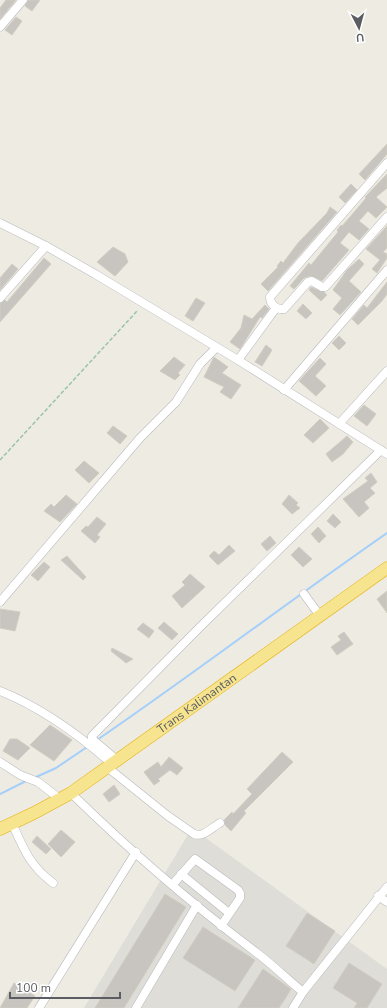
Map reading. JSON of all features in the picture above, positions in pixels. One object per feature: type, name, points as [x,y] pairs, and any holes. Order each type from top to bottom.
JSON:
[{"type":"highway","name":"Trans Kalimantan","points":[[0,829],[66,796],[387,568]]},
{"type":"street","points":[[0,27],[22,0]]},
{"type":"street","points":[[387,163],[270,296],[271,302],[280,310],[287,307],[310,281],[322,287],[327,285],[387,217]]},
{"type":"street","points":[[0,223],[46,246],[238,360],[384,452],[200,627],[94,734],[92,737],[93,743]]},
{"type":"street","points":[[0,298],[46,246]]},
{"type":"street","points":[[284,390],[387,270]]},
{"type":"street","points":[[238,360],[276,308]]},
{"type":"street","points":[[0,602],[140,438],[176,402],[200,364],[216,348]]},
{"type":"street","points":[[339,424],[387,371]]},
{"type":"street","points":[[304,594],[320,616]]},
{"type":"street","points":[[0,690],[93,743],[112,764],[168,816],[197,836],[203,834],[220,823]]},
{"type":"street","points":[[0,762],[20,775],[66,796],[136,852],[220,926],[303,992]]},
{"type":"street","points":[[12,823],[31,862],[40,873],[53,883]]},
{"type":"street","points":[[39,1008],[136,852]]},
{"type":"street","points":[[173,884],[195,859],[238,890],[241,896],[220,926]]},
{"type":"street","points":[[181,874],[229,913]]},
{"type":"street","points":[[294,1008],[303,992],[378,896],[387,887]]},
{"type":"street","points":[[378,896],[387,902]]},
{"type":"street","points":[[136,1008],[197,905]]},
{"type":"path","points":[[0,460],[144,304]]},
{"type":"shaded area","points":[[192,828],[387,969],[387,1008],[84,1008]]},
{"type":"building","points":[[6,0],[16,0],[0,19],[0,8]]},
{"type":"building","points":[[28,0],[40,0],[32,11],[25,6]]},
{"type":"building","points":[[16,17],[22,21],[12,35],[5,30]]},
{"type":"building","points":[[387,144],[387,154],[365,180],[359,174]]},
{"type":"building","points":[[387,174],[387,188],[376,197],[387,207],[376,218],[368,211],[359,221],[369,229],[359,240],[349,232],[340,243],[349,250],[322,281],[311,276],[304,278],[294,289],[290,286],[309,263],[311,265],[338,232],[337,230],[341,225],[342,226],[366,198],[365,197]]},
{"type":"building","points":[[351,184],[357,190],[345,203],[339,197]]},
{"type":"building","points":[[330,207],[337,212],[268,291],[261,284],[278,267],[277,266],[281,261],[283,263],[298,243],[327,213]]},
{"type":"building","points":[[387,226],[387,248],[383,252],[387,254],[387,258],[377,273],[372,269],[380,260],[366,249]]},
{"type":"building","points":[[113,247],[125,254],[128,262],[115,276],[97,262]]},
{"type":"building","points":[[44,258],[51,264],[0,322],[0,303],[5,300],[7,302]]},
{"type":"building","points":[[359,259],[364,264],[349,281],[361,292],[340,315],[333,309],[342,298],[333,290],[347,270]]},
{"type":"building","points":[[12,264],[18,269],[0,290],[0,278]]},
{"type":"building","points":[[387,282],[387,294],[358,325],[352,319],[364,305],[367,308]]},
{"type":"building","points":[[311,287],[324,292],[327,295],[321,301],[309,290]]},
{"type":"building","points":[[196,298],[205,303],[193,321],[185,316]]},
{"type":"building","points":[[303,304],[312,313],[306,319],[297,311]]},
{"type":"building","points":[[265,305],[269,309],[262,318],[260,317],[240,349],[230,342],[241,328],[244,315],[252,319]]},
{"type":"building","points":[[339,336],[346,343],[339,350],[332,343]]},
{"type":"building","points":[[266,345],[272,350],[262,366],[255,362]]},
{"type":"building","points":[[174,357],[185,365],[178,373],[180,375],[175,380],[160,371]]},
{"type":"building","points":[[214,357],[228,367],[222,373],[241,385],[231,399],[220,392],[224,387],[204,377]]},
{"type":"building","points":[[320,358],[326,364],[315,376],[326,386],[316,396],[299,381]]},
{"type":"building","points":[[364,405],[376,414],[367,426],[354,416]]},
{"type":"building","points":[[320,419],[329,428],[313,443],[304,435]]},
{"type":"building","points":[[113,426],[127,436],[120,444],[107,433]]},
{"type":"building","points":[[347,436],[353,442],[343,454],[332,462],[326,454]]},
{"type":"building","points":[[84,461],[99,473],[89,483],[75,470]]},
{"type":"building","points":[[371,473],[377,482],[370,488],[375,493],[364,502],[369,508],[359,517],[343,499],[368,481],[365,478]]},
{"type":"building","points":[[66,495],[77,504],[60,522],[44,511],[51,504],[54,507]]},
{"type":"building","points":[[289,495],[298,503],[296,505],[300,508],[292,514],[282,504]]},
{"type":"building","points":[[333,514],[341,522],[335,528],[327,521]]},
{"type":"building","points":[[97,517],[106,524],[97,535],[100,537],[95,543],[81,531],[86,526],[88,527]]},
{"type":"building","points":[[318,527],[326,536],[319,543],[311,534]]},
{"type":"building","points":[[270,536],[276,543],[267,551],[261,544]]},
{"type":"building","points":[[229,545],[235,551],[218,565],[209,556],[214,551],[219,555]]},
{"type":"building","points":[[299,547],[312,559],[303,567],[291,555]]},
{"type":"building","points":[[67,556],[86,577],[83,580],[61,560]]},
{"type":"building","points":[[44,562],[50,567],[38,581],[31,575]]},
{"type":"building","points":[[190,574],[205,587],[182,608],[172,596],[185,585],[182,582]]},
{"type":"building","points":[[387,591],[387,613],[377,599]]},
{"type":"building","points":[[0,609],[20,612],[15,631],[0,628]]},
{"type":"building","points":[[164,622],[178,634],[172,640],[158,628]]},
{"type":"building","points":[[143,623],[154,631],[149,638],[137,629]]},
{"type":"building","points":[[344,632],[353,644],[337,655],[331,647],[341,640],[338,636]]},
{"type":"building","points":[[112,648],[133,659],[126,663],[111,651]]},
{"type":"building","points":[[50,725],[72,740],[54,761],[30,745]]},
{"type":"building","points":[[10,739],[17,739],[30,748],[18,760],[3,751]]},
{"type":"building","points":[[282,752],[293,762],[244,811],[246,813],[231,831],[225,825],[224,820],[232,812],[233,814],[252,794],[247,789]]},
{"type":"building","points":[[169,757],[183,768],[177,775],[170,770],[158,779],[160,781],[154,785],[144,772],[158,762],[161,767]]},
{"type":"building","points":[[114,785],[120,794],[109,802],[103,794]]},
{"type":"building","points":[[61,830],[75,842],[61,857],[48,844]]},
{"type":"building","points":[[37,836],[51,849],[46,854],[32,842]]},
{"type":"building","points":[[165,894],[186,907],[124,1008],[95,1008]]},
{"type":"building","points":[[307,913],[335,931],[314,964],[286,946]]},
{"type":"building","points":[[203,927],[255,960],[235,991],[183,958]]},
{"type":"building","points":[[349,963],[382,984],[367,1008],[354,1008],[357,1003],[333,988]]},
{"type":"building","points":[[263,969],[291,989],[285,999],[279,1008],[238,1008]]},
{"type":"building","points":[[14,983],[35,996],[27,1008],[0,1008]]},
{"type":"waterway","points":[[97,740],[387,533]]},
{"type":"waterway","points":[[34,778],[56,768],[87,747]]},
{"type":"waterway","points":[[0,794],[28,780]]}]
